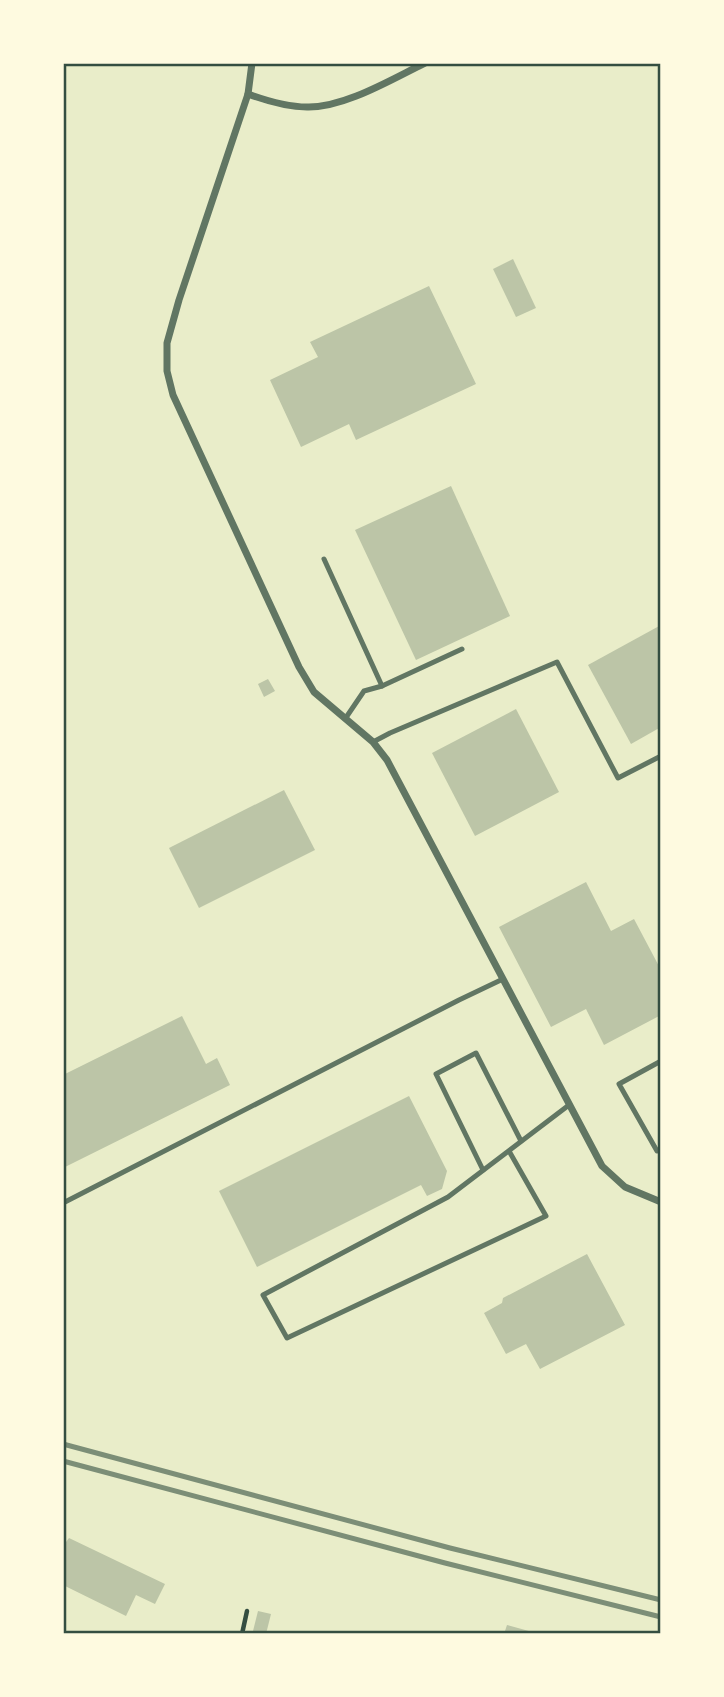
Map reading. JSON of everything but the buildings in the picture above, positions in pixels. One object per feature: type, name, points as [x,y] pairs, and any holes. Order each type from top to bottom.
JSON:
[{"type":"street","points":[[252,63],[248,94],[167,343],[167,371],[173,395],[299,667],[314,692],[373,742],[387,760],[602,1166],[625,1187],[661,1202]]},
{"type":"street","points":[[248,94],[293,106],[310,107],[335,103],[425,63]]},
{"type":"lane","points":[[324,559],[382,686]]},
{"type":"lane","points":[[345,719],[364,691],[382,686],[462,649]]},
{"type":"lane","points":[[373,742],[557,662],[618,778],[661,756]]},
{"type":"lane","points":[[63,1203],[503,979]]},
{"type":"lane","points":[[483,1170],[436,1074],[476,1053],[521,1141]]},
{"type":"lane","points":[[661,1061],[619,1084],[657,1151],[661,1149]]},
{"type":"lane","points":[[509,1151],[546,1216],[287,1338],[263,1296],[448,1197],[569,1105]]},
{"type":"path","points":[[242,1634],[247,1611]]},
{"type":"railway","points":[[63,1444],[450,1548],[661,1600]]},
{"type":"railway","points":[[63,1461],[445,1563],[661,1617]]}]
